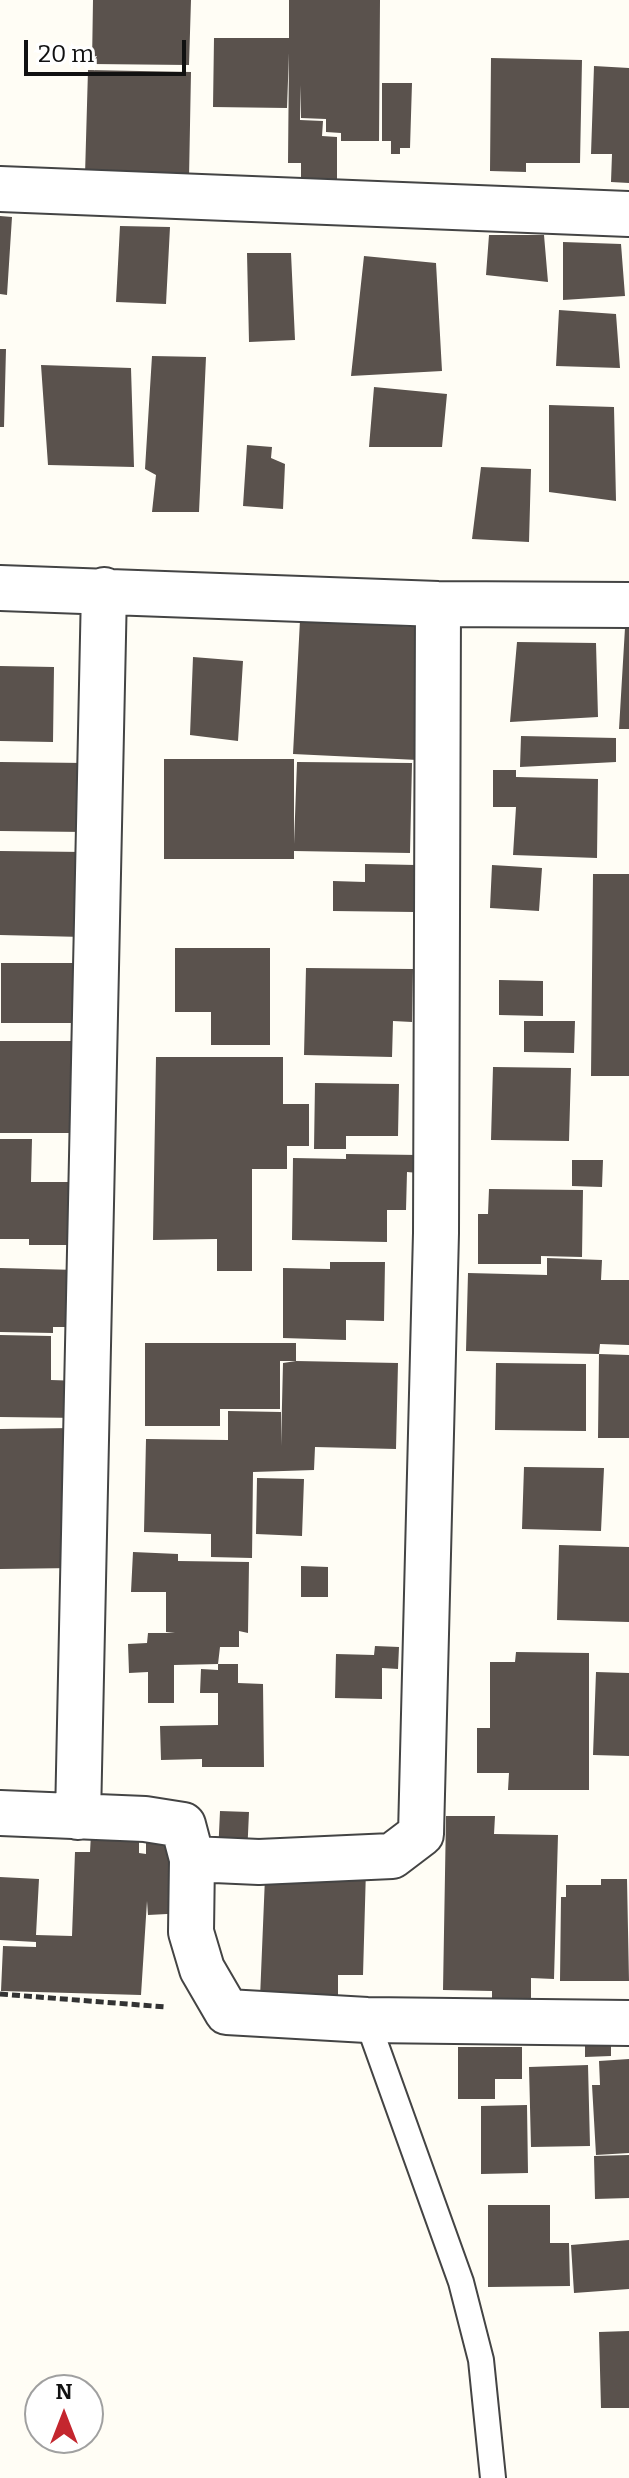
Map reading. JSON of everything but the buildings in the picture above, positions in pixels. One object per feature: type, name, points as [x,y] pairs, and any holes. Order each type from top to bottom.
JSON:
[{"type":"street","points":[[0,189],[629,214]]},
{"type":"street","points":[[0,588],[438,604],[629,605]]},
{"type":"street","points":[[78,1817],[104,590]]},
{"type":"street","points":[[192,1859],[259,1862],[372,1859],[392,1856],[421,1834],[436,1233],[438,604]]},
{"type":"street","points":[[0,1813],[145,1819],[183,1825],[192,1859],[191,1932],[202,1969],[227,2012],[367,2020],[629,2023]]},
{"type":"lane","points":[[367,2020],[461,2282],[481,2360],[493,2478]]},
{"type":"path","points":[[0,1994],[227,2012]]}]
